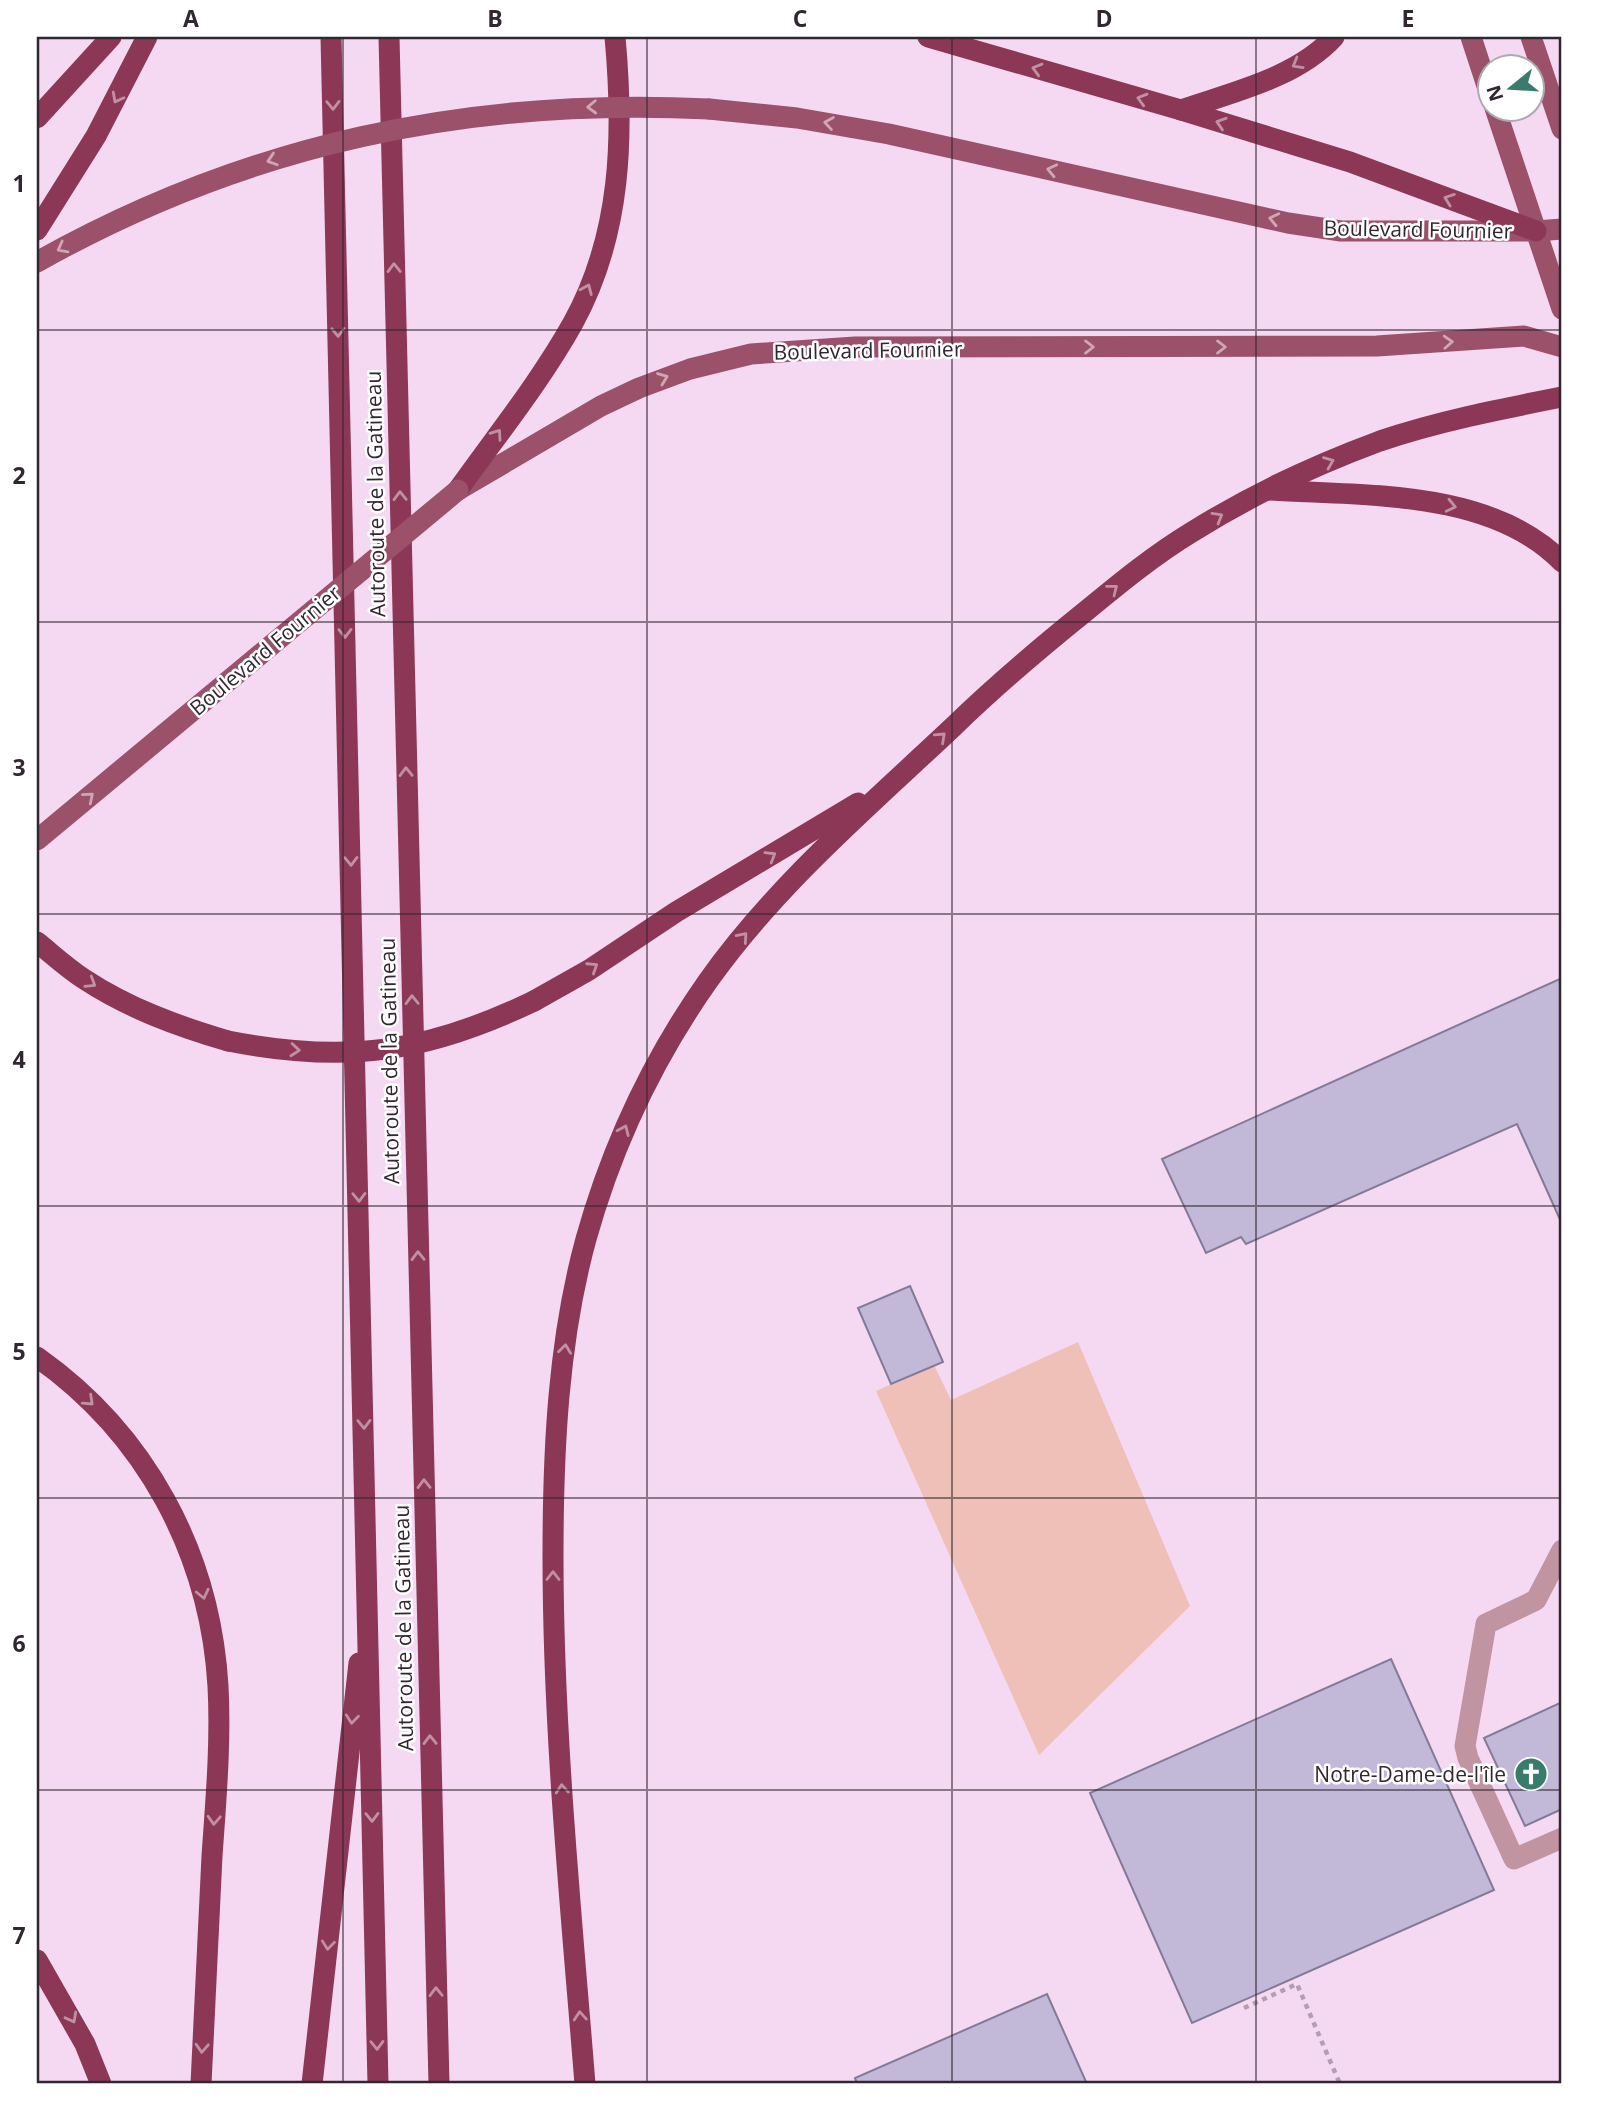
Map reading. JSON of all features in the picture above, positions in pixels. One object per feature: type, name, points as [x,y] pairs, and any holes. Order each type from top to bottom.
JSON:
[{"type":"highway","points":[[37,118],[111,37]]},
{"type":"highway","points":[[37,230],[96,136],[147,37]]},
{"type":"highway","name":"Autoroute de la Gatineau","points":[[331,37],[378,2084]]},
{"type":"highway","name":"Autoroute de la Gatineau","points":[[389,37],[439,2084]]},
{"type":"highway","points":[[458,490],[557,350],[592,279],[604,244],[619,167],[621,123],[615,37]]},
{"type":"highway","points":[[928,37],[1350,162],[1536,231]]},
{"type":"highway","points":[[1181,110],[1279,74],[1314,55],[1334,37]]},
{"type":"highway","points":[[585,2084],[559,1744],[553,1582],[557,1421],[565,1346],[586,1240],[610,1165],[639,1098],[667,1044],[728,954],[801,873],[891,784],[1010,675],[1102,598],[1191,532],[1267,490],[1322,464],[1389,439],[1458,418],[1562,397]]},
{"type":"highway","points":[[1267,490],[1397,498],[1455,507],[1478,513],[1518,530],[1555,554],[1562,562]]},
{"type":"highway","points":[[37,942],[82,978],[115,998],[150,1015],[228,1041],[333,1053],[416,1045],[499,1018],[534,1001],[589,970],[676,912],[891,784]]},
{"type":"highway","points":[[37,1357],[95,1407],[140,1460],[174,1513],[188,1544],[202,1591],[214,1650],[219,1717],[201,2084]]},
{"type":"highway","points":[[312,2084],[368,1578]]},
{"type":"highway","points":[[37,1960],[85,2044],[101,2084]]},
{"type":"main road","points":[[1531,37],[1562,129]]},
{"type":"main road","name":"Boulevard Fournier","points":[[37,262],[144,207],[285,156],[381,132],[467,116],[597,106],[709,109],[797,118],[877,131],[1275,220],[1341,231],[1562,229]]},
{"type":"main road","points":[[1500,122],[1562,309]]},
{"type":"main road","name":"Boulevard Fournier","points":[[37,840],[458,490],[601,406],[690,369],[751,354],[855,346],[1349,346],[1524,336],[1562,347]]},
{"type":"lane","points":[[1562,1550],[1536,1600],[1486,1623],[1465,1746],[1514,1860],[1562,1838]]},
{"type":"path","points":[[1244,2008],[1297,1984],[1340,2084]]},
{"type":"shaded area","points":[[1078,1342],[1190,1606],[1039,1755],[876,1391],[934,1365],[951,1400]]},
{"type":"building","points":[[1562,978],[1562,1224],[1517,1124],[1246,1244],[1241,1237],[1206,1253],[1162,1159]]},
{"type":"building","points":[[910,1286],[943,1362],[891,1384],[858,1308]]},
{"type":"building","points":[[1391,1659],[1494,1890],[1192,2023],[1090,1793]]},
{"type":"building","name":"Notre-Dame-de-l'île","points":[[1562,1702],[1562,1809],[1525,1826],[1484,1738]]},
{"type":"building","points":[[1047,1994],[1087,2084],[857,2084],[855,2078]]},
{"type":"place","name":"Notre-Dame-de-l'île","points":[[1531,1774]]}]
